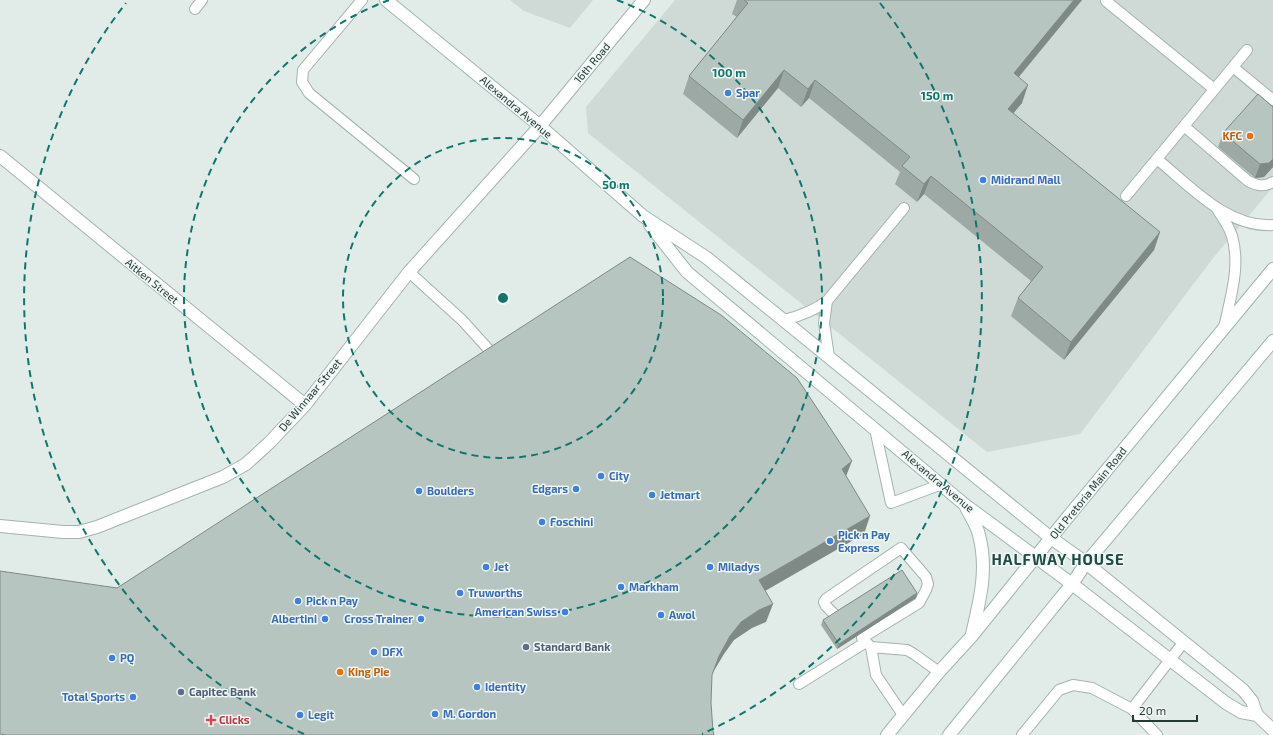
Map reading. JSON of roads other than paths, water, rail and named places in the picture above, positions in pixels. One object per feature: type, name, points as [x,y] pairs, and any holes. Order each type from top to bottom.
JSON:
[{"type":"main road","name":"Alexandra Avenue","points":[[386,0],[540,126],[644,216],[707,258],[1051,538],[1086,563],[1243,690],[1252,701],[1257,715],[1273,730]]},
{"type":"main road","name":"16th Road","points":[[540,126],[644,0]]},
{"type":"main road","name":"De Winnaar Street","points":[[0,526],[80,532],[97,527],[223,477],[246,464],[269,443],[305,405],[408,272],[540,126]]},
{"type":"main road","name":"Aitken Street","points":[[0,156],[305,405]]},
{"type":"main road","name":"Alexandra Avenue","points":[[644,216],[688,272],[964,504],[1171,659],[1226,703],[1241,712],[1257,715]]},
{"type":"main road","name":"Old Pretoria Main Road","points":[[887,735],[939,672],[971,637],[1273,269]]},
{"type":"main road","points":[[949,735],[1072,584],[1086,563],[1273,341]]},
{"type":"main road","points":[[964,504],[979,533],[984,560],[981,594],[971,637]]},
{"type":"lane","points":[[194,9],[202,0]]},
{"type":"lane","points":[[362,0],[303,70],[302,82],[309,93],[414,179]]},
{"type":"lane","points":[[1106,1],[1214,89]]},
{"type":"lane","points":[[1126,196],[1247,50]]},
{"type":"lane","points":[[1233,67],[1273,100]]},
{"type":"lane","points":[[1184,126],[1248,181],[1257,185],[1266,185],[1273,182]]},
{"type":"lane","points":[[1157,159],[1217,209],[1227,223],[1232,237],[1236,269],[1224,328]]},
{"type":"lane","points":[[784,320],[809,313],[827,301],[904,208]]},
{"type":"lane","points":[[1217,209],[1259,225],[1273,225]]},
{"type":"lane","points":[[408,272],[462,320],[491,352]]},
{"type":"lane","points":[[827,301],[824,323],[829,357]]},
{"type":"lane","points":[[875,429],[891,503],[942,484]]},
{"type":"lane","points":[[799,684],[919,603],[928,584],[926,577],[901,548],[826,599],[824,602],[826,606],[836,616]]},
{"type":"lane","points":[[864,640],[907,650],[939,672]]},
{"type":"lane","points":[[864,640],[876,675],[903,715]]},
{"type":"lane","points":[[1132,709],[1183,642]]},
{"type":"lane","points":[[1022,735],[1058,690],[1073,685],[1092,688],[1132,709],[1157,735]]},
{"type":"place","name":"Spar","points":[[728,93]]},
{"type":"place","name":"KFC","points":[[1250,136]]},
{"type":"place","name":"Midrand Mall","points":[[983,180]]},
{"type":"place","name":"City","points":[[601,476]]},
{"type":"place","name":"Edgars","points":[[576,489]]},
{"type":"place","name":"Boulders","points":[[419,491]]},
{"type":"place","name":"Jetmart","points":[[652,495]]},
{"type":"place","name":"Foschini","points":[[542,522]]},
{"type":"place","name":"Pick n Pay Express","points":[[830,541]]},
{"type":"place","name":"Jet","points":[[486,567]]},
{"type":"place","name":"Miladys","points":[[710,567]]},
{"type":"place","name":"Markham","points":[[621,587]]},
{"type":"place","name":"Truworths","points":[[460,593]]},
{"type":"place","name":"Pick n Pay","points":[[298,601]]},
{"type":"place","name":"American Swiss","points":[[565,612]]},
{"type":"place","name":"Awol","points":[[661,615]]},
{"type":"place","name":"Albertini","points":[[325,619]]},
{"type":"place","name":"Cross Trainer","points":[[421,619]]},
{"type":"place","name":"Standard Bank","points":[[526,647]]},
{"type":"place","name":"DFX","points":[[374,652]]},
{"type":"place","name":"PQ","points":[[112,658]]},
{"type":"place","name":"King Pie","points":[[340,672]]},
{"type":"place","name":"Identity","points":[[477,687]]},
{"type":"place","name":"Capitec Bank","points":[[181,692]]},
{"type":"place","name":"Total Sports","points":[[133,697]]},
{"type":"place","name":"M. Gordon","points":[[435,714]]},
{"type":"place","name":"Legit","points":[[300,715]]},
{"type":"place","name":"Clicks","points":[[211,720]]},
{"type":"district","name":"HALFWAY HOUSE","points":[[1058,560]]}]
